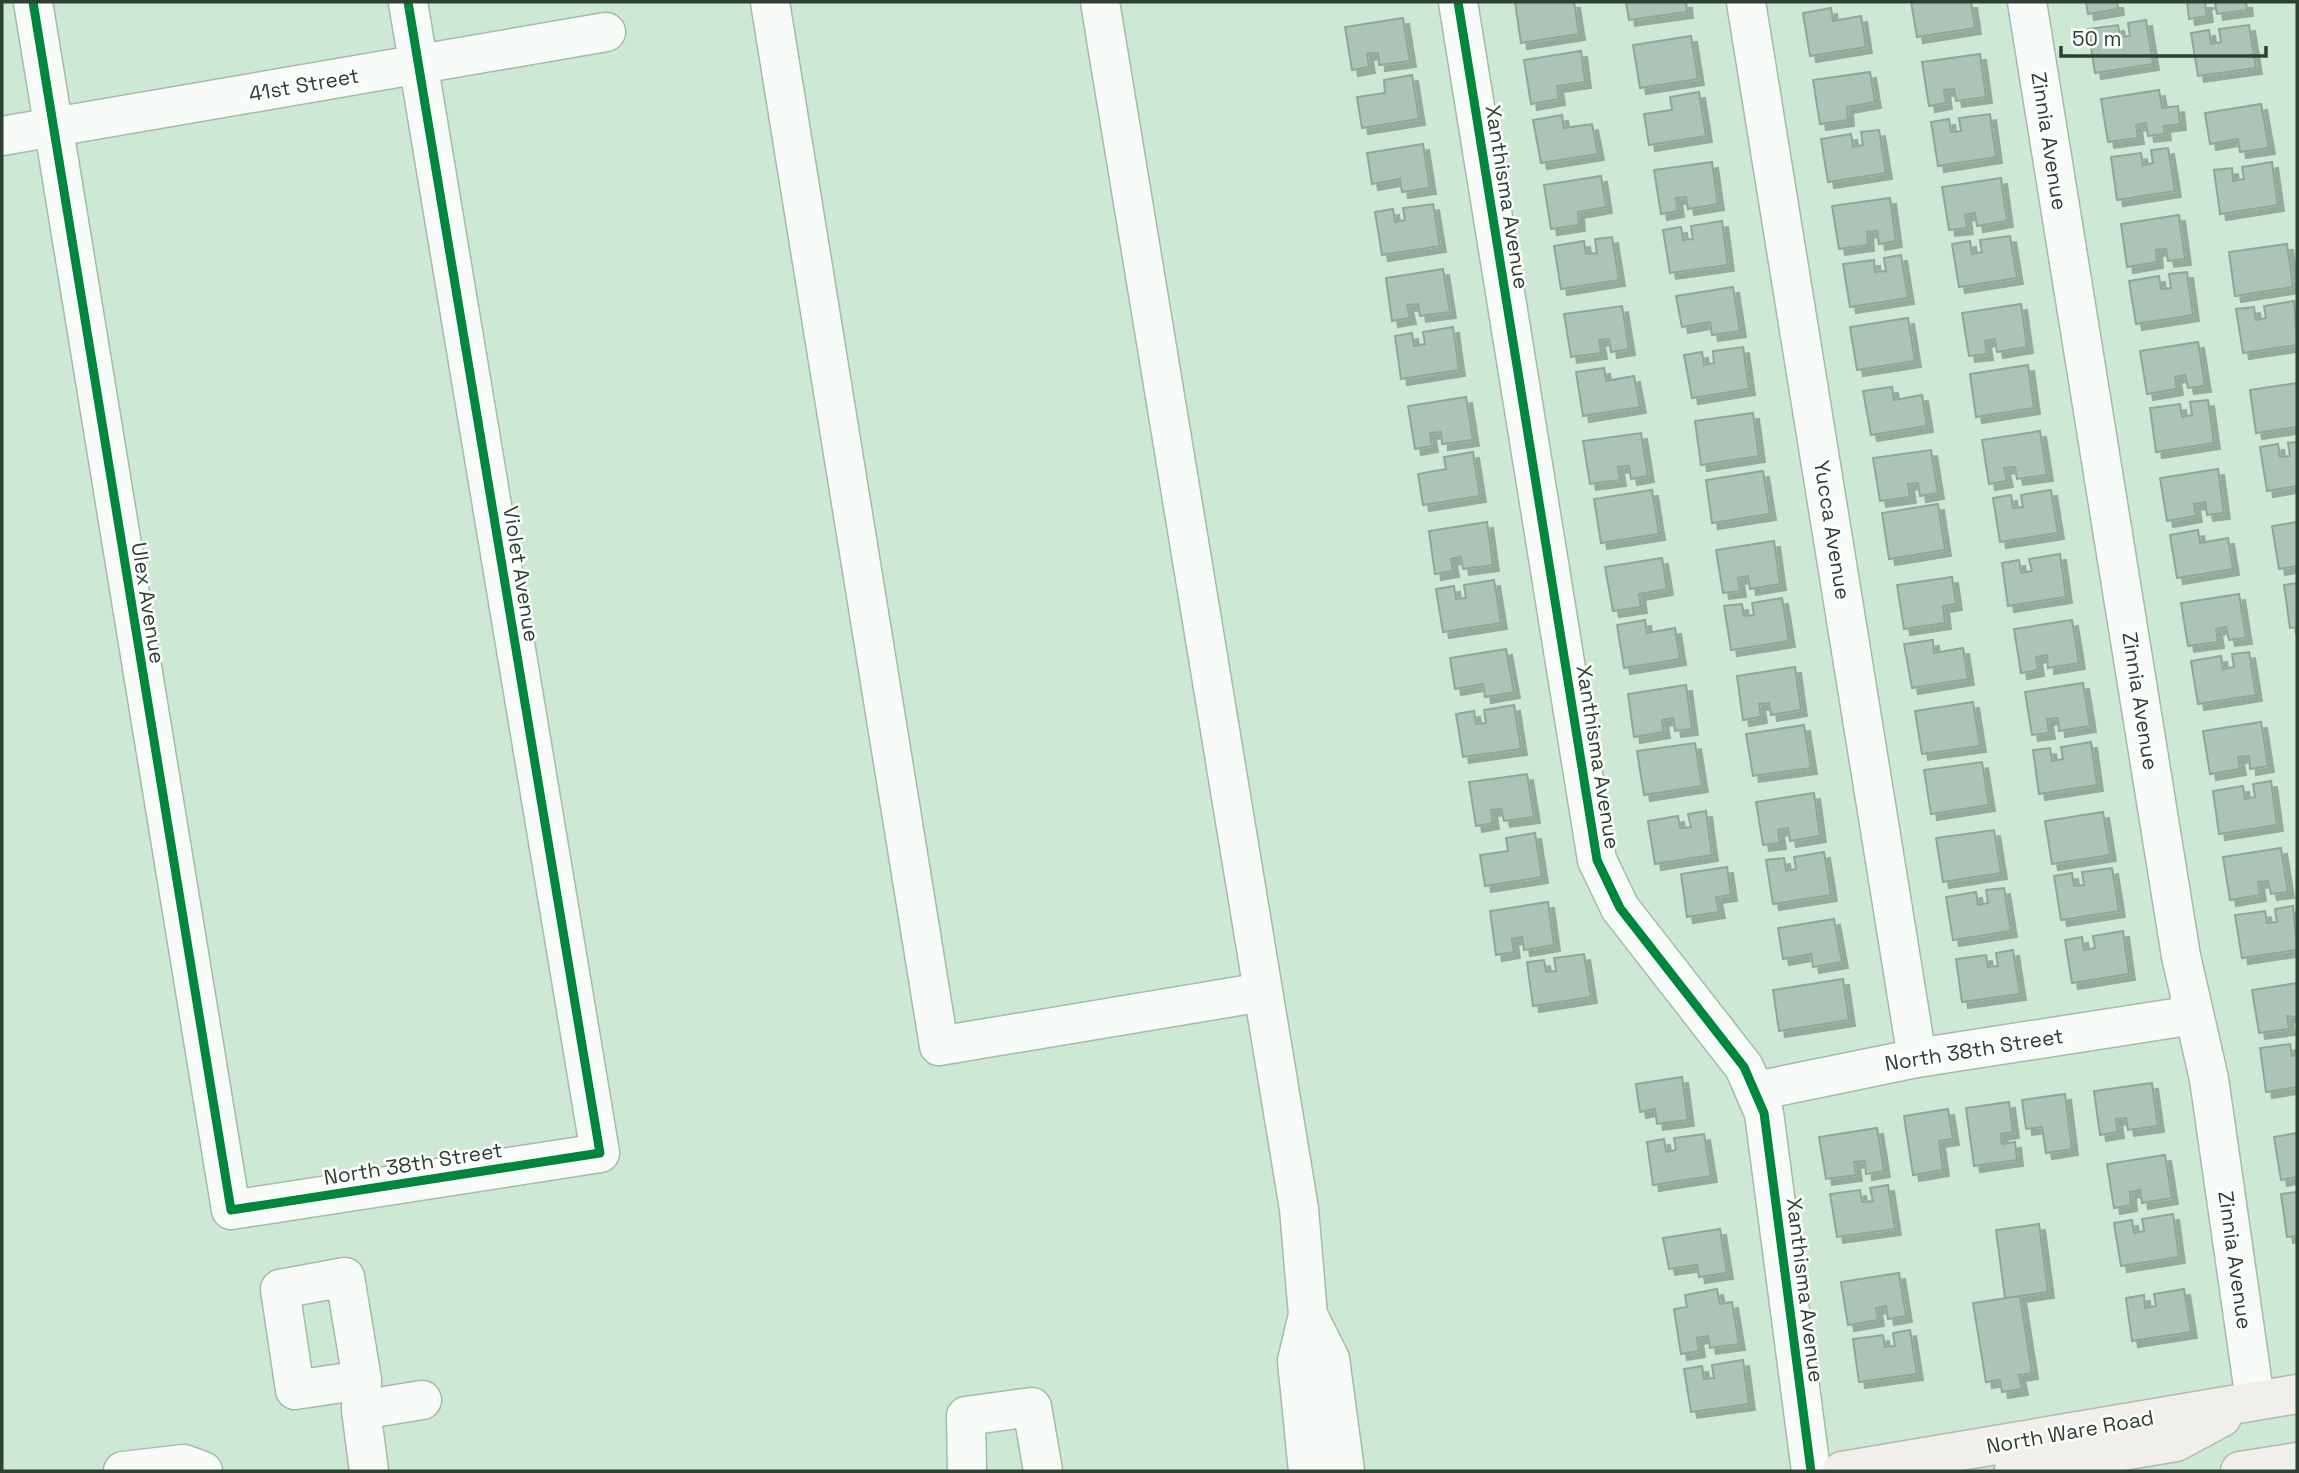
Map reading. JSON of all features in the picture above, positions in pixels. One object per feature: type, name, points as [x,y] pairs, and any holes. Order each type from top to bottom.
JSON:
[{"type":"main road","name":"North Ware Road","points":[[1842,1471],[2297,1394]]},
{"type":"main road","points":[[1998,1471],[2176,1441],[2255,1400]]},
{"type":"main road","points":[[2240,1471],[2297,1462]]},
{"type":"street","name":"Ulex Avenue","points":[[33,2],[231,1210]]},
{"type":"street","name":"Violet Avenue","points":[[408,2],[600,1153]]},
{"type":"street","points":[[771,2],[939,1046],[1263,992]]},
{"type":"street","points":[[1100,2],[1299,1209],[1308,1315],[1297,1361],[1325,1454]]},
{"type":"street","name":"Xanthisma Avenue","points":[[1458,2],[1597,860],[1620,908],[1744,1067],[1764,1113],[1811,1471]]},
{"type":"street","name":"Yucca Avenue","points":[[1746,2],[1917,1058]]},
{"type":"street","name":"Zinnia Avenue","points":[[2027,2],[2181,956],[2209,1079],[2255,1400]]},
{"type":"street","name":"41st Street","points":[[2,136],[606,32]]},
{"type":"street","name":"North 38th Street","points":[[1756,1091],[1917,1058],[2194,1015]]},
{"type":"street","name":"North 38th Street","points":[[231,1210],[600,1153]]},
{"type":"street","points":[[369,1471],[361,1395],[422,1400]]},
{"type":"street","points":[[967,1471],[966,1416],[1032,1407],[1043,1471]]},
{"type":"street","points":[[123,1471],[184,1464],[203,1471]]},
{"type":"building","points":[[1515,2],[1574,2],[1579,34],[1521,43]]},
{"type":"building","points":[[1626,2],[1686,2],[1687,12],[1629,20]]},
{"type":"building","points":[[1911,2],[1971,2],[1975,28],[1917,37]]},
{"type":"building","points":[[2086,2],[2117,2],[2118,9],[2088,14]]},
{"type":"building","points":[[2187,2],[2215,2],[2205,3],[2207,16],[2189,19]]},
{"type":"building","points":[[2215,2],[2246,2],[2247,10],[2217,14]]},
{"type":"building","points":[[1831,8],[1833,21],[1861,16],[1866,47],[1810,56],[1803,13]]},
{"type":"building","points":[[1403,18],[1410,61],[1379,65],[1378,53],[1367,54],[1369,67],[1352,70],[1345,27]]},
{"type":"building","points":[[2146,20],[2153,64],[2095,73],[2088,29],[2118,25],[2120,37],[2130,36],[2128,23]]},
{"type":"building","points":[[2249,25],[2256,68],[2198,76],[2191,33],[2209,30],[2211,44],[2221,42],[2219,29]]},
{"type":"building","points":[[1691,36],[1698,79],[1640,88],[1633,45]]},
{"type":"building","points":[[1581,51],[1585,82],[1557,86],[1559,99],[1531,104],[1524,60]]},
{"type":"building","points":[[1980,54],[1986,97],[1956,101],[1954,89],[1944,90],[1946,103],[1929,106],[1922,62]]},
{"type":"building","points":[[1870,72],[1875,102],[1847,107],[1848,120],[1820,124],[1813,80]]},
{"type":"building","points":[[1412,75],[1419,119],[1362,128],[1357,97],[1385,93],[1384,80]]},
{"type":"building","points":[[2159,90],[2162,108],[2178,106],[2180,124],[2164,126],[2165,134],[2148,136],[2146,123],[2136,125],[2138,138],[2108,142],[2101,99]]},
{"type":"building","points":[[1699,92],[1706,136],[1649,145],[1644,114],[1672,110],[1670,97]]},
{"type":"building","points":[[2261,104],[2269,148],[2240,152],[2238,139],[2210,144],[2205,113]]},
{"type":"building","points":[[1990,114],[1996,157],[1938,166],[1931,122],[1949,119],[1951,132],[1961,131],[1959,118]]},
{"type":"building","points":[[1562,115],[1564,128],[1592,124],[1598,154],[1541,163],[1533,120]]},
{"type":"building","points":[[1879,130],[1886,173],[1828,182],[1821,139],[1851,134],[1853,147],[1863,145],[1861,132]]},
{"type":"building","points":[[1423,144],[1430,188],[1402,192],[1400,179],[1372,184],[1367,153]]},
{"type":"building","points":[[2168,148],[2175,191],[2117,200],[2111,157],[2141,153],[2143,165],[2153,163],[2151,150]]},
{"type":"building","points":[[1712,162],[1718,204],[1688,209],[1686,197],[1676,198],[1678,211],[1661,214],[1654,170]]},
{"type":"building","points":[[2272,162],[2278,205],[2220,214],[2214,170],[2232,168],[2233,181],[2244,179],[2242,167]]},
{"type":"building","points":[[1601,176],[1606,207],[1578,212],[1579,225],[1551,229],[1544,185]]},
{"type":"building","points":[[2001,178],[2007,221],[1977,226],[1975,213],[1965,215],[1967,228],[1949,230],[1942,187]]},
{"type":"building","points":[[1890,198],[1896,241],[1879,244],[1877,231],[1867,232],[1868,245],[1839,249],[1832,206]]},
{"type":"building","points":[[1433,204],[1440,246],[1382,255],[1375,212],[1393,209],[1395,222],[1405,220],[1403,208]]},
{"type":"building","points":[[2179,215],[2185,259],[2168,261],[2166,249],[2156,250],[2157,262],[2127,267],[2121,224]]},
{"type":"building","points":[[1722,221],[1728,265],[1670,273],[1663,230],[1681,227],[1683,240],[1693,239],[1691,226]]},
{"type":"building","points":[[2010,236],[2017,278],[1959,287],[1952,244],[1970,241],[1972,254],[1982,252],[1980,240]]},
{"type":"building","points":[[1612,237],[1619,280],[1561,289],[1554,246],[1584,241],[1586,254],[1597,253],[1595,239]]},
{"type":"building","points":[[2287,244],[2293,287],[2235,296],[2229,252]]},
{"type":"building","points":[[1901,255],[1908,298],[1850,307],[1843,264],[1874,260],[1875,272],[1886,271],[1884,258]]},
{"type":"building","points":[[1443,269],[1450,312],[1420,316],[1418,304],[1407,305],[1410,318],[1392,321],[1386,278]]},
{"type":"building","points":[[2187,272],[2193,315],[2136,324],[2129,281],[2159,276],[2161,289],[2171,288],[2169,274]]},
{"type":"building","points":[[1733,287],[1740,331],[1712,335],[1710,322],[1682,327],[1676,296]]},
{"type":"building","points":[[2294,301],[2297,345],[2243,353],[2236,309],[2254,307],[2256,320],[2266,318],[2264,306]]},
{"type":"building","points":[[2021,304],[2027,347],[1997,352],[1995,339],[1985,341],[1987,354],[1969,356],[1962,313]]},
{"type":"building","points":[[1622,306],[1629,349],[1611,352],[1609,339],[1599,340],[1601,353],[1571,357],[1564,314]]},
{"type":"building","points":[[1908,318],[1915,361],[1857,370],[1850,327]]},
{"type":"building","points":[[1453,327],[1459,370],[1401,379],[1395,336],[1412,333],[1414,346],[1425,344],[1423,332]]},
{"type":"building","points":[[2198,342],[2205,386],[2188,388],[2185,375],[2175,377],[2177,389],[2147,394],[2140,351]]},
{"type":"building","points":[[1743,347],[1749,389],[1692,398],[1684,355],[1702,352],[1704,365],[1714,363],[1713,351]]},
{"type":"building","points":[[2028,365],[2034,408],[1976,417],[1970,374]]},
{"type":"building","points":[[1604,368],[1606,381],[1634,376],[1640,407],[1583,416],[1576,372]]},
{"type":"building","points":[[2297,383],[2297,427],[2256,433],[2250,390]]},
{"type":"building","points":[[1892,387],[1894,400],[1922,395],[1927,426],[1871,435],[1863,391]]},
{"type":"building","points":[[1466,397],[1473,440],[1442,444],[1441,432],[1430,433],[1432,446],[1415,449],[1408,406]]},
{"type":"building","points":[[2208,400],[2214,443],[2156,452],[2150,408],[2180,404],[2182,417],[2192,415],[2190,402]]},
{"type":"building","points":[[1753,413],[1759,456],[1701,465],[1695,421]]},
{"type":"building","points":[[2040,431],[2047,475],[2017,479],[2015,467],[2004,468],[2007,481],[1989,484],[1982,440]]},
{"type":"building","points":[[1641,433],[1648,476],[1631,479],[1629,466],[1618,467],[1620,480],[1590,484],[1583,441]]},
{"type":"building","points":[[2297,442],[2297,486],[2267,491],[2260,447],[2278,444],[2280,457],[2290,456],[2288,443]]},
{"type":"building","points":[[1931,450],[1938,493],[1920,496],[1918,483],[1908,484],[1910,497],[1880,501],[1873,458]]},
{"type":"building","points":[[1473,452],[1480,496],[1423,505],[1418,474],[1446,469],[1444,457]]},
{"type":"building","points":[[2218,469],[2224,513],[2207,515],[2205,502],[2194,504],[2196,516],[2167,521],[2160,478]]},
{"type":"building","points":[[1763,471],[1770,514],[1712,523],[1706,480]]},
{"type":"building","points":[[1652,490],[1659,534],[1601,543],[1594,499]]},
{"type":"building","points":[[2051,490],[2058,533],[2000,542],[1993,498],[2011,495],[2013,508],[2023,507],[2021,495]]},
{"type":"building","points":[[1938,504],[1945,550],[1889,559],[1882,513]]},
{"type":"building","points":[[1487,522],[1493,565],[1463,569],[1461,557],[1451,559],[1453,571],[1435,574],[1429,531]]},
{"type":"building","points":[[2297,522],[2297,566],[2279,569],[2272,526]]},
{"type":"building","points":[[2198,530],[2200,543],[2228,538],[2233,569],[2177,578],[2170,535]]},
{"type":"building","points":[[1774,541],[1780,584],[1750,589],[1748,576],[1738,578],[1740,591],[1723,593],[1716,550]]},
{"type":"building","points":[[2060,554],[2066,597],[2008,606],[2002,563],[2019,560],[2021,573],[2032,571],[2029,559]]},
{"type":"building","points":[[1662,558],[1667,589],[1639,594],[1641,607],[1613,611],[1605,567]]},
{"type":"building","points":[[1952,577],[1956,604],[1943,606],[1945,623],[1904,629],[1897,585]]},
{"type":"building","points":[[1494,580],[1501,623],[1443,632],[1436,589],[1454,586],[1456,599],[1466,598],[1464,585]]},
{"type":"building","points":[[2297,583],[2297,627],[2290,628],[2284,585]]},
{"type":"building","points":[[2239,594],[2246,638],[2229,640],[2226,627],[2216,629],[2218,642],[2188,646],[2181,603]]},
{"type":"building","points":[[1782,598],[1789,641],[1731,650],[1724,606],[1742,604],[1744,616],[1754,615],[1752,603]]},
{"type":"building","points":[[1645,620],[1647,633],[1675,628],[1680,659],[1624,668],[1617,625]]},
{"type":"building","points":[[2072,620],[2079,663],[2048,668],[2047,655],[2036,657],[2038,670],[2021,673],[2014,629]]},
{"type":"building","points":[[1933,640],[1934,653],[1963,648],[1968,679],[1912,688],[1904,644]]},
{"type":"building","points":[[1506,649],[1514,692],[1485,697],[1483,684],[1455,689],[1450,658]]},
{"type":"building","points":[[2249,652],[2256,695],[2198,704],[2191,661],[2221,656],[2223,669],[2234,667],[2232,654]]},
{"type":"building","points":[[1795,667],[1801,710],[1771,715],[1769,703],[1759,704],[1761,717],[1743,720],[1737,676]]},
{"type":"building","points":[[2083,683],[2090,726],[2059,731],[2058,718],[2047,719],[2049,733],[2032,735],[2025,692]]},
{"type":"building","points":[[1686,685],[1692,729],[1675,731],[1673,718],[1662,720],[1664,732],[1634,737],[1628,694]]},
{"type":"building","points":[[1973,702],[1980,746],[1922,754],[1915,711]]},
{"type":"building","points":[[1514,705],[1521,749],[1463,757],[1456,714],[1474,711],[1476,724],[1486,723],[1484,710]]},
{"type":"building","points":[[2261,722],[2268,766],[2250,769],[2249,756],[2238,757],[2240,769],[2210,774],[2203,731]]},
{"type":"building","points":[[1804,725],[1811,768],[1753,776],[1746,734]]},
{"type":"building","points":[[2091,742],[2097,785],[2039,794],[2033,750],[2050,748],[2052,761],[2063,759],[2061,747]]},
{"type":"building","points":[[1695,743],[1702,786],[1644,795],[1637,751]]},
{"type":"building","points":[[1982,762],[1989,805],[1931,814],[1924,770]]},
{"type":"building","points":[[1527,774],[1534,817],[1504,821],[1501,809],[1491,810],[1493,823],[1476,826],[1469,782]]},
{"type":"building","points":[[2271,781],[2277,825],[2219,834],[2213,791],[2243,786],[2245,799],[2255,797],[2253,784]]},
{"type":"building","points":[[1814,793],[1820,836],[1790,841],[1788,828],[1778,830],[1780,843],[1763,845],[1756,802]]},
{"type":"building","points":[[1706,811],[1712,855],[1655,864],[1648,821],[1678,816],[1680,828],[1691,827],[1688,814]]},
{"type":"building","points":[[2103,812],[2110,855],[2052,864],[2045,821]]},
{"type":"building","points":[[1994,830],[2001,873],[1943,882],[1936,838]]},
{"type":"building","points":[[1535,833],[1542,877],[1485,886],[1480,855],[1508,851],[1506,838]]},
{"type":"building","points":[[2281,848],[2288,892],[2271,894],[2268,881],[2258,882],[2260,895],[2230,900],[2223,857]]},
{"type":"building","points":[[1824,852],[1831,895],[1773,904],[1766,860],[1784,858],[1786,871],[1796,869],[1794,857]]},
{"type":"building","points":[[1727,867],[1731,895],[1716,897],[1719,912],[1687,917],[1681,874]]},
{"type":"building","points":[[2112,868],[2119,911],[2061,920],[2054,876],[2072,873],[2074,886],[2084,885],[2082,872]]},
{"type":"building","points":[[2004,888],[2011,931],[1953,940],[1946,897],[1976,892],[1978,905],[1988,903],[1986,890]]},
{"type":"building","points":[[1548,902],[1554,945],[1524,950],[1522,937],[1512,939],[1514,952],[1496,955],[1490,911]]},
{"type":"building","points":[[2293,906],[2297,950],[2242,958],[2235,915],[2265,911],[2267,923],[2277,922],[2275,909]]},
{"type":"building","points":[[1834,919],[1842,962],[1813,967],[1811,954],[1783,959],[1778,928]]},
{"type":"building","points":[[2123,931],[2129,974],[2072,983],[2065,940],[2082,937],[2084,950],[2095,948],[2093,936]]},
{"type":"building","points":[[2013,950],[2020,994],[1962,1002],[1956,959],[1986,955],[1988,967],[1998,966],[1996,953]]},
{"type":"building","points":[[1584,954],[1591,997],[1533,1006],[1527,962],[1544,960],[1546,972],[1556,971],[1554,958]]},
{"type":"building","points":[[1843,979],[1849,1020],[1779,1031],[1773,990]]},
{"type":"building","points":[[2297,983],[2297,1017],[2287,1016],[2289,1029],[2259,1033],[2252,990]]},
{"type":"building","points":[[2290,1044],[2292,1056],[2297,1055],[2297,1087],[2266,1092],[2260,1048]]},
{"type":"building","points":[[1682,1077],[1688,1120],[1657,1124],[1655,1109],[1640,1112],[1636,1084]]},
{"type":"building","points":[[2152,1083],[2158,1126],[2128,1130],[2126,1118],[2116,1119],[2118,1132],[2100,1135],[2094,1091]]},
{"type":"building","points":[[2065,1094],[2072,1149],[2046,1153],[2042,1127],[2026,1129],[2022,1100]]},
{"type":"building","points":[[2009,1102],[2013,1132],[2001,1134],[2002,1144],[2015,1142],[2017,1160],[1974,1166],[1966,1108]]},
{"type":"building","points":[[1948,1109],[1953,1139],[1939,1141],[1943,1170],[1913,1175],[1904,1116]]},
{"type":"building","points":[[1877,1128],[1884,1171],[1866,1174],[1865,1161],[1854,1162],[1856,1175],[1826,1179],[1819,1137]]},
{"type":"building","points":[[2297,1133],[2297,1177],[2281,1180],[2274,1137]]},
{"type":"building","points":[[1704,1134],[1711,1176],[1653,1185],[1647,1142],[1664,1139],[1666,1152],[1676,1150],[1674,1138]]},
{"type":"building","points":[[2165,1155],[2172,1198],[2142,1203],[2140,1190],[2130,1192],[2131,1205],[2114,1208],[2107,1164]]},
{"type":"building","points":[[1888,1185],[1895,1229],[1837,1237],[1830,1194],[1860,1190],[1862,1202],[1873,1201],[1870,1188]]},
{"type":"building","points":[[2297,1192],[2297,1236],[2287,1237],[2281,1194]]},
{"type":"building","points":[[2173,1214],[2179,1257],[2121,1266],[2114,1223],[2132,1220],[2134,1233],[2144,1231],[2142,1219]]},
{"type":"building","points":[[2039,1224],[2048,1292],[2005,1298],[1996,1230]]},
{"type":"building","points":[[1720,1229],[1727,1273],[1699,1277],[1697,1265],[1669,1269],[1663,1238]]},
{"type":"building","points":[[1899,1273],[1906,1316],[1888,1319],[1886,1306],[1876,1308],[1878,1320],[1848,1325],[1841,1282]]},
{"type":"building","points":[[1717,1289],[1720,1304],[1732,1302],[1739,1344],[1710,1348],[1708,1336],[1697,1338],[1699,1351],[1681,1354],[1674,1309],[1687,1307],[1685,1295]]},
{"type":"building","points":[[2184,1289],[2191,1332],[2132,1341],[2126,1298],[2144,1295],[2145,1308],[2156,1306],[2154,1294]]},
{"type":"building","points":[[2020,1296],[2032,1373],[2019,1375],[2022,1389],[2002,1392],[2000,1380],[1986,1382],[1973,1303]]},
{"type":"building","points":[[1910,1330],[1917,1374],[1859,1382],[1853,1339],[1883,1335],[1885,1347],[1895,1346],[1893,1333]]},
{"type":"building","points":[[1743,1360],[1749,1404],[1691,1412],[1684,1369],[1702,1366],[1704,1379],[1714,1378],[1712,1365]]},
{"type":"cycle path","points":[[33,2],[231,1210],[600,1153],[408,2]]},
{"type":"cycle path","points":[[1458,2],[1597,860],[1620,908],[1744,1067],[1764,1113],[1811,1471]]}]
